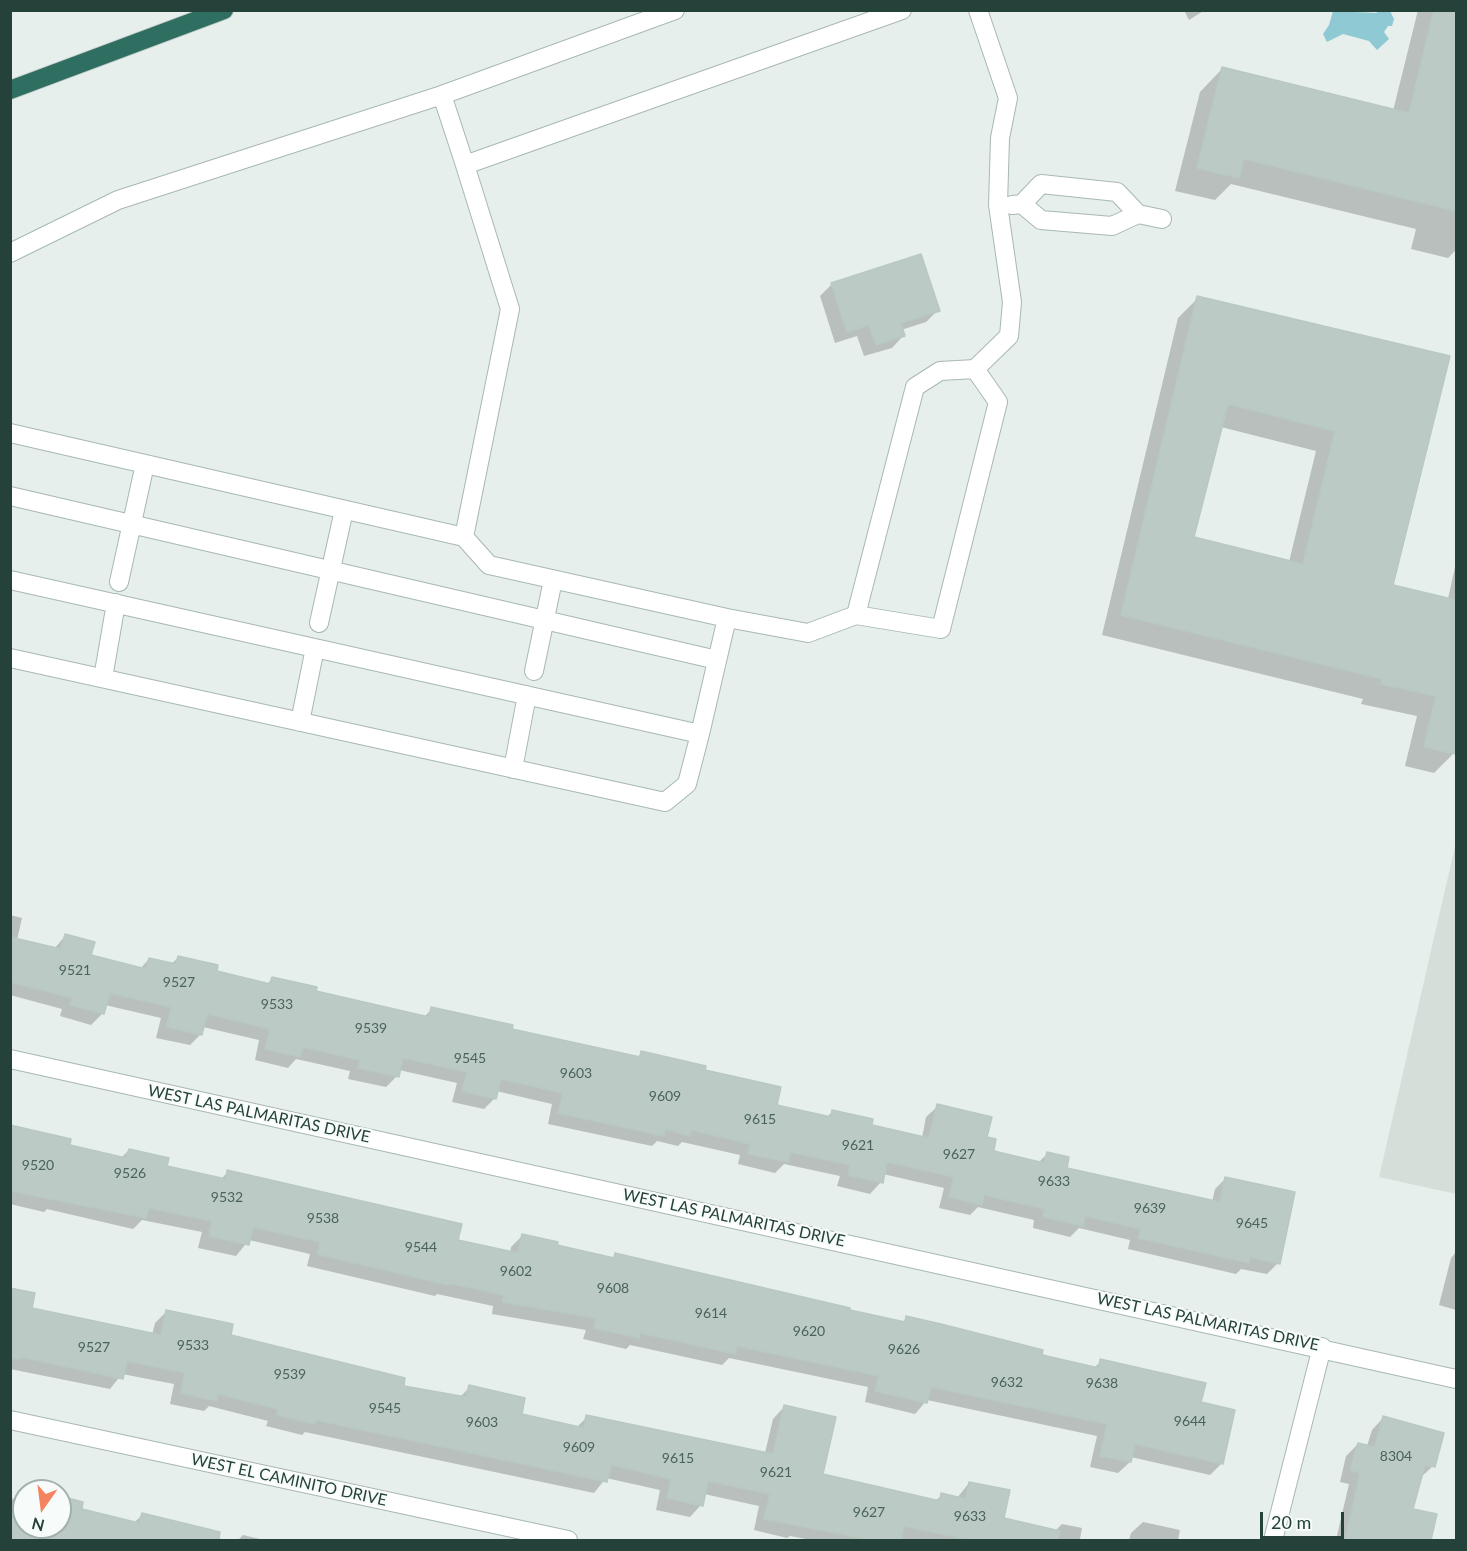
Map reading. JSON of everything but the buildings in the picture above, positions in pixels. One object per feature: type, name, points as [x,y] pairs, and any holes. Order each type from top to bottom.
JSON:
[{"type":"highway","points":[[10,90],[224,10]]},
{"type":"street","points":[[10,253],[118,200],[442,95],[675,10]]},
{"type":"street","points":[[465,165],[902,10]]},
{"type":"street","points":[[856,615],[915,387],[940,370],[975,369],[1009,336],[1012,302],[998,206],[1000,138],[1008,98],[978,10]]},
{"type":"street","points":[[442,95],[510,309],[464,537]]},
{"type":"street","points":[[998,206],[1022,204],[1041,184],[1117,192],[1138,214],[1162,219]]},
{"type":"street","points":[[1022,204],[1041,219],[1112,226],[1138,214]]},
{"type":"street","points":[[10,433],[464,537],[489,565],[727,618],[808,633],[856,615],[941,629],[998,402],[975,369]]},
{"type":"street","points":[[119,582],[146,464]]},
{"type":"street","points":[[10,496],[717,660]]},
{"type":"street","points":[[319,623],[344,510]]},
{"type":"street","points":[[10,580],[700,734]]},
{"type":"street","points":[[534,671],[553,580]]},
{"type":"street","points":[[102,678],[116,603]]},
{"type":"street","points":[[10,658],[665,802],[687,784],[727,618]]},
{"type":"street","points":[[300,722],[315,648]]},
{"type":"street","points":[[513,769],[527,695]]},
{"type":"street","name":"WEST LAS PALMARITAS DRIVE","points":[[10,1059],[1456,1378]]},
{"type":"street","points":[[1273,1540],[1322,1347]]},
{"type":"street","name":"WEST EL CAMINITO DRIVE","points":[[10,1420],[568,1540]]},
{"type":"shaded area","points":[[1456,842],[1456,1194],[1379,1177]]},
{"type":"water","points":[[1333,11],[1376,13],[1390,11],[1394,19],[1392,26],[1388,26],[1384,32],[1389,39],[1377,50],[1369,41],[1343,34],[1327,42],[1323,34],[1329,25]]}]
